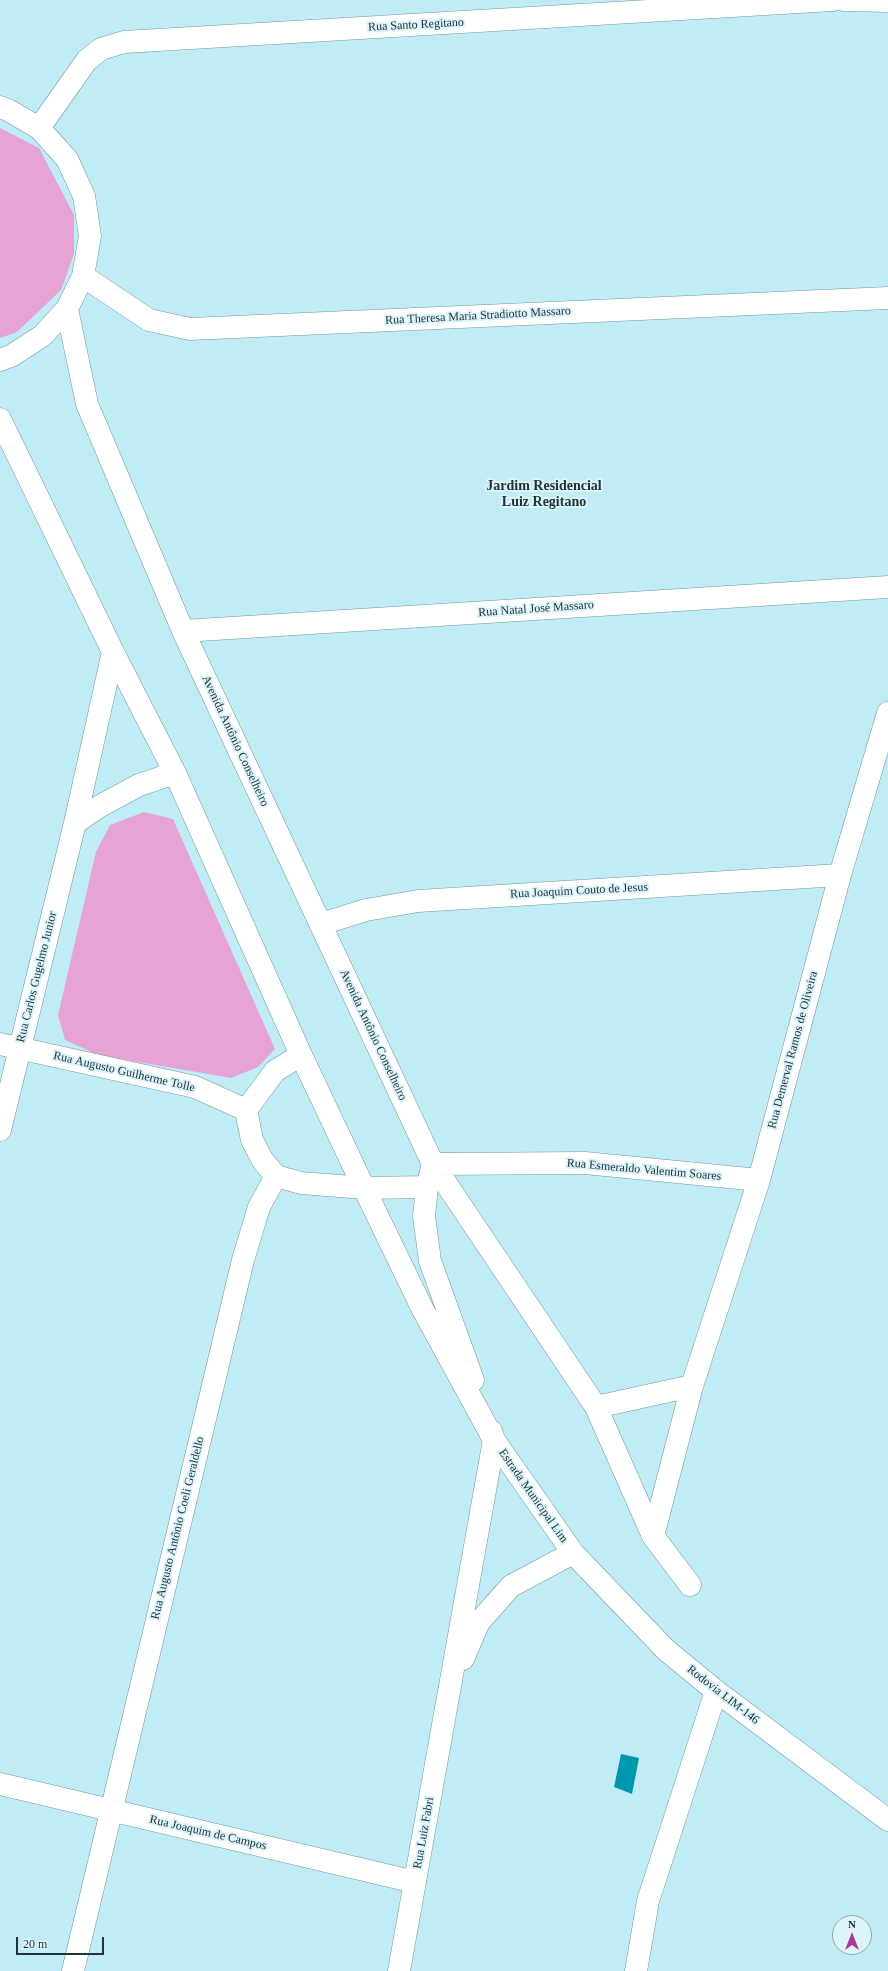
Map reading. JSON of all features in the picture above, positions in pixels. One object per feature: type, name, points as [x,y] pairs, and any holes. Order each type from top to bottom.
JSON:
[{"type":"street","name":"Rua Santo Regitano","points":[[39,128],[87,60],[101,49],[124,42],[833,0]]},
{"type":"street","points":[[844,0],[888,2]]},
{"type":"street","points":[[0,107],[39,128],[67,159],[84,196],[90,236],[83,276],[67,308],[42,336],[11,356],[0,360]]},
{"type":"street","name":"Rua Theresa Maria Stradiotto Massaro","points":[[83,276],[149,320],[190,329],[888,298]]},
{"type":"street","name":"Avenida Antônio Conselheiro","points":[[67,308],[87,404],[183,631],[432,1164],[596,1407],[653,1536],[690,1585]]},
{"type":"street","points":[[0,419],[113,652],[175,773],[301,1055],[422,1308],[494,1440]]},
{"type":"street","name":"Rua Natal José Massaro","points":[[183,631],[888,587]]},
{"type":"street","name":"Rua Carlos Gugelmo Junior","points":[[0,1130],[9,1046],[75,824],[113,652]]},
{"type":"street","name":"Rua Demerval Ramos de Oliveira","points":[[653,1536],[692,1386],[759,1180],[840,875],[888,713]]},
{"type":"street","points":[[75,824],[100,806],[139,785],[175,773]]},
{"type":"street","name":"Rua Joaquim Couto de Jesus","points":[[321,924],[366,910],[418,901],[840,875]]},
{"type":"street","name":"Rua Augusto Guilherme Tolle","points":[[9,1046],[195,1087],[246,1110]]},
{"type":"street","points":[[301,1055],[275,1071],[246,1110],[252,1140],[263,1161],[276,1176],[301,1183],[364,1188],[427,1188]]},
{"type":"street","name":"Rua Esmeraldo Valentim Soares","points":[[432,1164],[585,1163],[759,1180]]},
{"type":"street","points":[[432,1164],[427,1188],[424,1216],[430,1261],[494,1440],[447,1695]]},
{"type":"street","name":"Rua Augusto Antônio Coeli Geraldello","points":[[73,1971],[110,1810],[243,1260],[259,1206],[276,1176]]},
{"type":"street","points":[[596,1407],[692,1386]]},
{"type":"street","name":"Estrada Municipal Lim","points":[[494,1440],[573,1553]]},
{"type":"street","points":[[447,1695],[479,1622],[511,1586],[573,1553]]},
{"type":"street","name":"Rodovia LIM-146","points":[[573,1553],[666,1650],[716,1691],[888,1820]]},
{"type":"street","points":[[636,1971],[648,1901],[716,1691]]},
{"type":"street","name":"Rua Luiz Fabri","points":[[399,1971],[447,1695]]},
{"type":"street","name":"Rua Joaquim de Campos","points":[[0,1784],[415,1882]]},
{"type":"shaded area","points":[[0,128],[39,148],[74,215],[74,254],[61,290],[17,332],[0,338]]},
{"type":"shaded area","points":[[144,812],[173,819],[275,1049],[258,1067],[231,1078],[98,1055],[65,1040],[58,1015],[96,852],[110,825]]},
{"type":"water","points":[[621,1754],[639,1758],[632,1794],[614,1787]]},
{"type":"district","name":"Jardim Residencial Luiz Regitano","points":[[544,494]]}]
